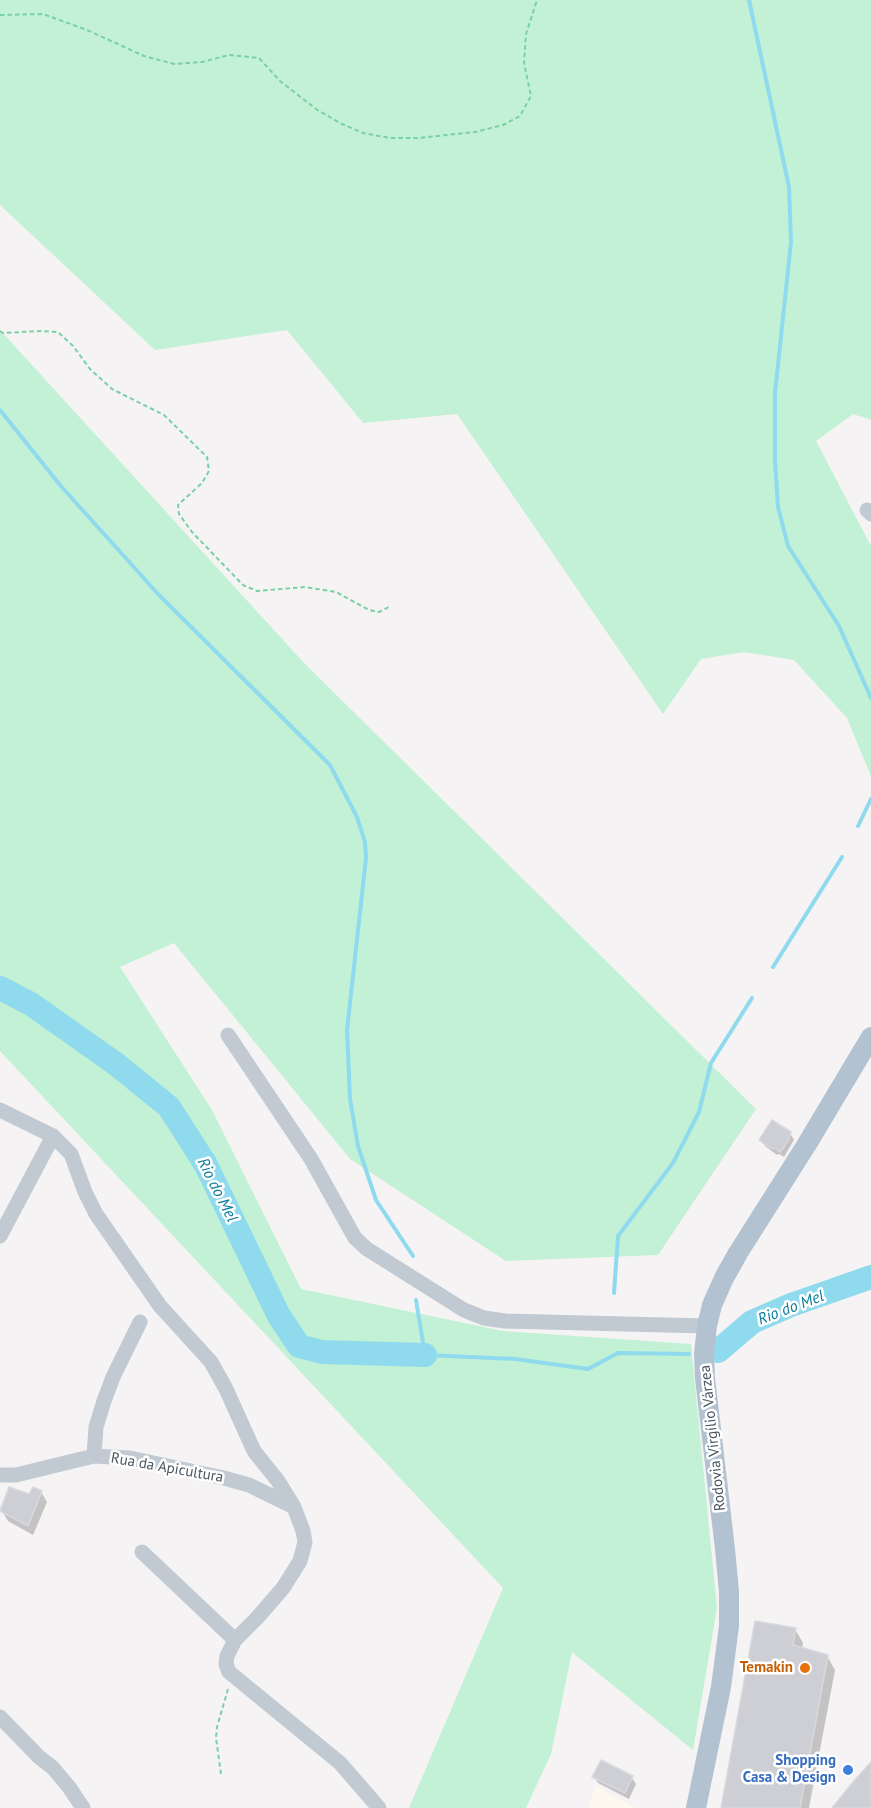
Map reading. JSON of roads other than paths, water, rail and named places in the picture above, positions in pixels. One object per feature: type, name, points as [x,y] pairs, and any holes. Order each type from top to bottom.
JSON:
[{"type":"main road","name":"Rodovia Virgílio Várzea","points":[[696,1808],[721,1687],[729,1626],[727,1570],[705,1378],[704,1354],[707,1326],[712,1305],[738,1253],[807,1144],[871,1036]]},
{"type":"street","points":[[228,1035],[311,1159],[355,1238],[367,1249],[464,1310],[484,1318],[505,1321],[707,1326]]},
{"type":"street","points":[[0,1110],[53,1136],[71,1154],[96,1214],[152,1295],[211,1362],[254,1451],[278,1481],[294,1507],[303,1531],[304,1542],[300,1562],[283,1588],[235,1640],[227,1656],[226,1664],[229,1672],[340,1762],[379,1808]]},
{"type":"street","points":[[0,1236],[53,1136]]},
{"type":"street","points":[[94,1456],[96,1427],[104,1401],[140,1322]]},
{"type":"street","name":"Rua da Apicultura","points":[[0,1475],[16,1475],[94,1456],[144,1460],[249,1485],[294,1507]]},
{"type":"street","points":[[142,1552],[235,1640]]},
{"type":"street","points":[[0,1717],[53,1768],[83,1808]]},
{"type":"waterway","points":[[749,0],[789,187],[791,242],[775,393],[778,507],[788,546],[839,626],[871,698]]},
{"type":"waterway","points":[[0,410],[60,485],[158,594],[330,765],[357,817],[365,842],[366,858],[347,1030],[350,1099],[358,1146],[376,1200],[413,1256]]},
{"type":"waterway","points":[[858,826],[871,799]]},
{"type":"waterway","points":[[773,967],[842,857]]},
{"type":"waterway","name":"Rio do Mel","points":[[0,988],[31,1004],[116,1064],[169,1107],[206,1165],[279,1316],[299,1346],[322,1352],[425,1355]]},
{"type":"waterway","points":[[614,1293],[618,1236],[673,1163],[699,1112],[711,1063],[752,998]]},
{"type":"waterway","name":"Rio do Mel","points":[[718,1351],[752,1322],[791,1305],[871,1277]]},
{"type":"waterway","points":[[416,1300],[425,1355],[515,1359],[588,1369],[618,1353],[689,1354]]},
{"type":"place","name":"Temakin","points":[[805,1668]]},
{"type":"place","name":"Shopping Casa & Design","points":[[848,1770]]}]
